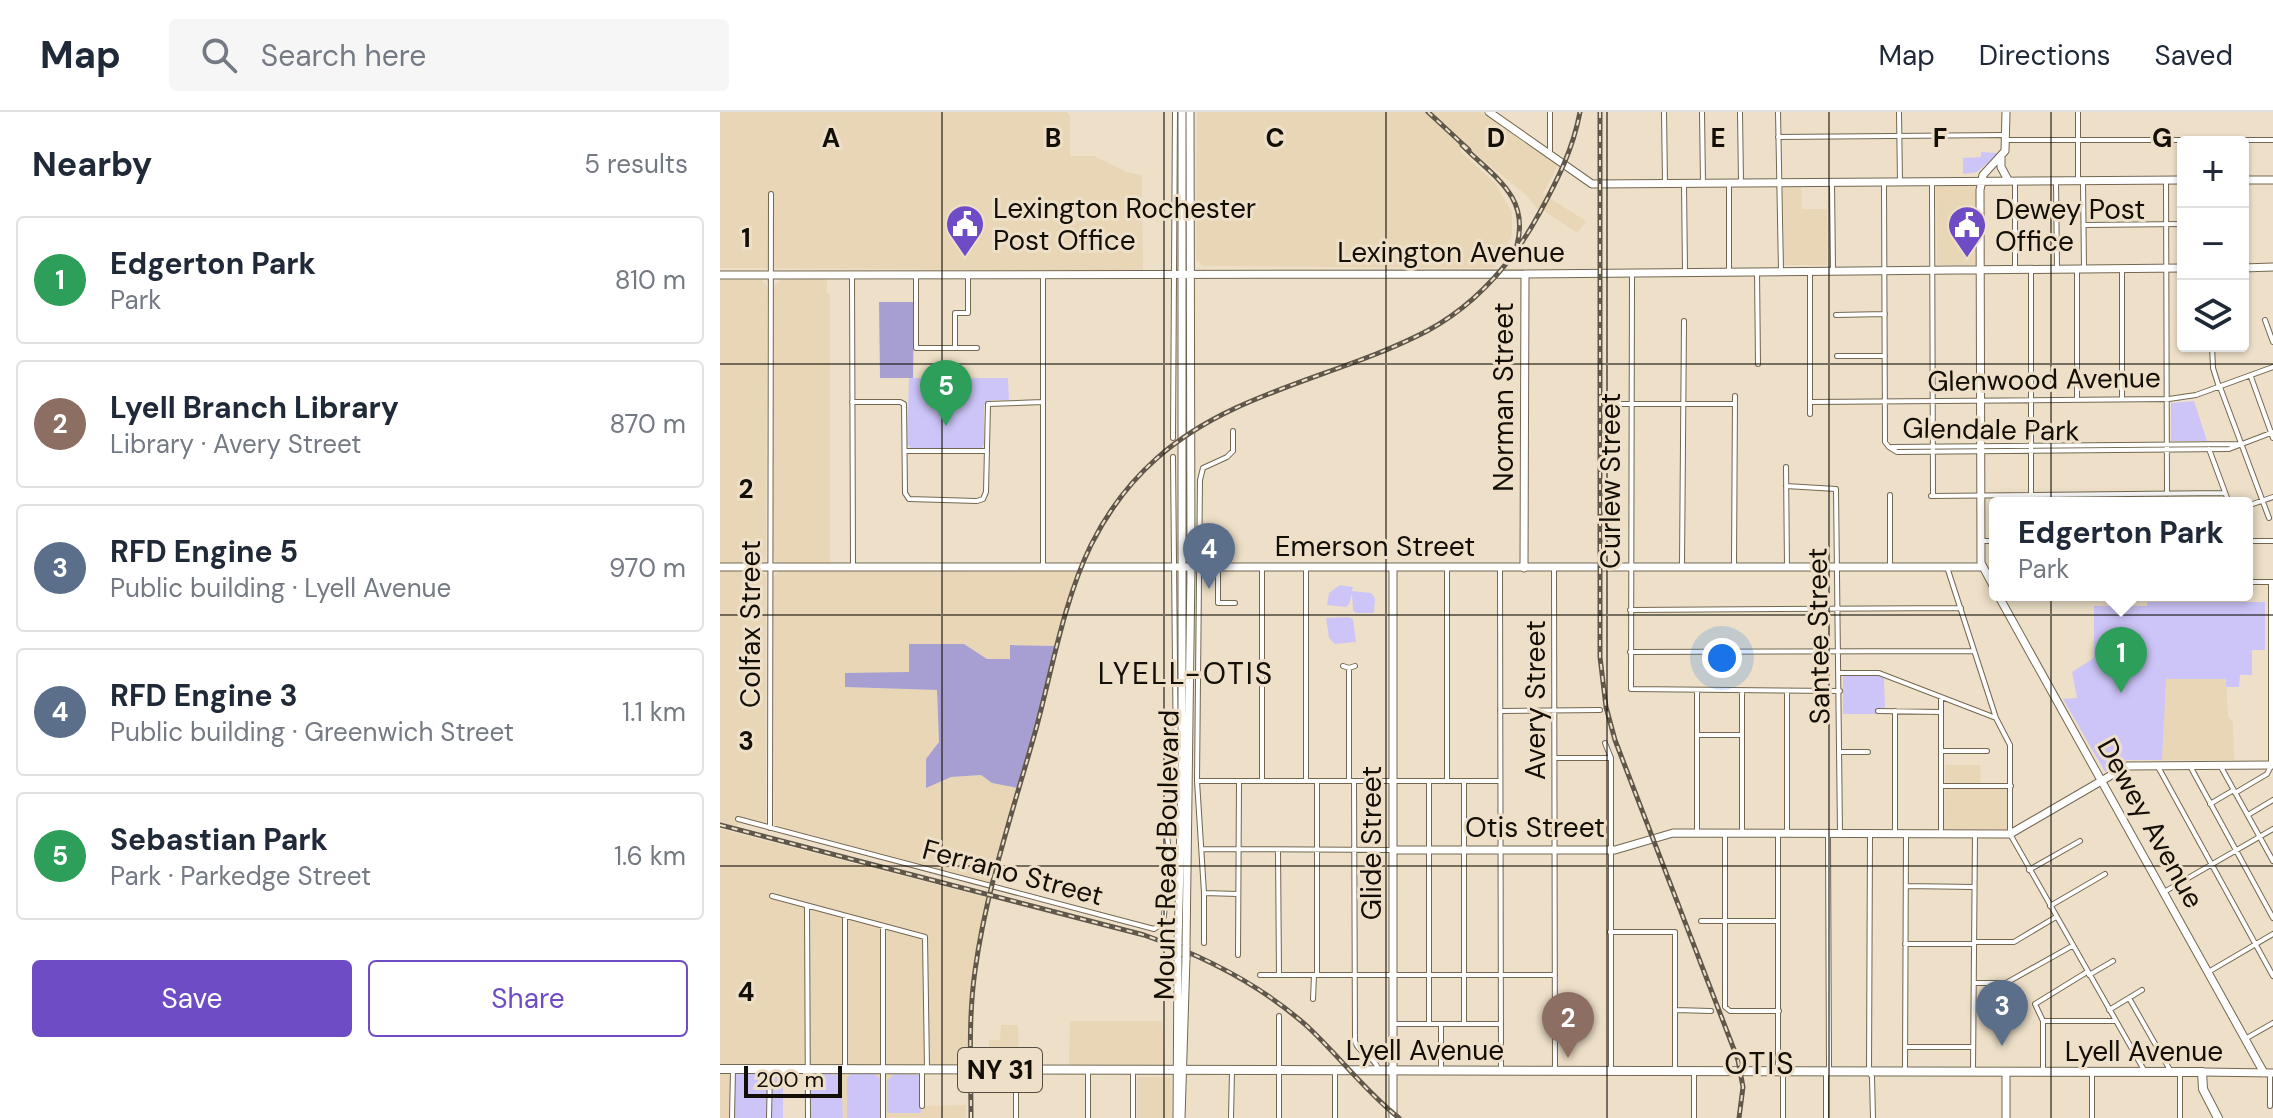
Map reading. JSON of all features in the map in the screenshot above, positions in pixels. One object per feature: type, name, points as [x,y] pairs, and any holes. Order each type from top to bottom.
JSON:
[{"type":"main road","name":"Lyell Avenue","points":[[720,1069],[2202,1072]]},
{"type":"main road","points":[[2191,1072],[2218,1118]]},
{"type":"main road","points":[[2202,1072],[2205,1094]]},
{"type":"street","name":"Mount Read Boulevard","points":[[1173,438],[1173,310],[1182,275],[1175,112]]},
{"type":"street","name":"Mount Read Boulevard","points":[[1182,112],[1190,806],[1182,946]]},
{"type":"street","name":"Mount Read Boulevard","points":[[1190,112],[1181,318],[1187,568],[1204,943]]},
{"type":"street","points":[[1489,112],[1592,184],[2177,180]]},
{"type":"street","points":[[1550,112],[1550,155]]},
{"type":"street","points":[[1664,112],[1665,183]]},
{"type":"street","points":[[1702,112],[1703,183]]},
{"type":"street","points":[[1740,112],[1741,183]]},
{"type":"street","points":[[1778,112],[1781,271]]},
{"type":"street","points":[[1899,112],[1900,182]]},
{"type":"street","points":[[2006,112],[2001,167],[2012,180],[2015,269]]},
{"type":"street","points":[[2077,400],[2084,225],[2078,112]]},
{"type":"street","points":[[1778,137],[2273,140]]},
{"type":"street","points":[[1989,578],[1982,567],[1981,541],[1981,180],[1985,172],[2001,158]]},
{"type":"street","points":[[2166,180],[2167,494]]},
{"type":"street","points":[[2249,180],[2273,180]]},
{"type":"street","points":[[1932,181],[1932,496],[2225,493]]},
{"type":"street","points":[[2056,181],[2057,269]]},
{"type":"street","points":[[1832,182],[1833,271]]},
{"type":"street","points":[[1884,182],[1885,401]]},
{"type":"street","points":[[1684,183],[1685,272]]},
{"type":"street","points":[[1729,183],[1729,271]]},
{"type":"street","name":"Colfax Street","points":[[770,828],[771,194]]},
{"type":"street","points":[[2084,225],[2177,224]]},
{"type":"street","points":[[2249,268],[2273,267]]},
{"type":"street","name":"Lexington Avenue","points":[[720,275],[1525,274],[2177,268]]},
{"type":"street","points":[[2031,269],[2031,495]]},
{"type":"street","points":[[2122,269],[2122,399]]},
{"type":"street","points":[[1757,271],[1758,364]]},
{"type":"street","points":[[1810,271],[1810,414]]},
{"type":"street","name":"Curlew Street","points":[[1632,272],[1631,689],[1697,691]]},
{"type":"street","name":"Norman Street","points":[[1524,568],[1525,274]]},
{"type":"street","points":[[852,275],[853,568]]},
{"type":"street","points":[[916,276],[916,348],[977,348]]},
{"type":"street","points":[[955,348],[955,313],[968,313],[968,276]]},
{"type":"street","points":[[1043,276],[1043,568]]},
{"type":"street","points":[[1173,310],[1181,318]]},
{"type":"street","points":[[1836,315],[1885,314]]},
{"type":"street","points":[[2265,320],[2273,342]]},
{"type":"street","points":[[1682,568],[1684,321]]},
{"type":"street","points":[[2212,352],[2213,369],[2269,518]]},
{"type":"street","points":[[1837,356],[1885,356]]},
{"type":"street","name":"Glenwood Avenue","points":[[1811,402],[2167,399],[2193,396],[2273,367]]},
{"type":"street","points":[[2250,376],[2272,434]]},
{"type":"street","points":[[1734,568],[1735,396]]},
{"type":"street","name":"Glendale Park","points":[[1885,401],[1885,443],[1897,452],[2031,448],[2233,449],[2272,434]]},
{"type":"street","points":[[852,402],[904,404],[905,493],[909,499],[977,501],[986,495],[986,407],[989,403],[1043,402]]},
{"type":"street","points":[[1605,404],[1735,404]]},
{"type":"street","points":[[1187,568],[1200,475],[1203,468],[1230,454],[1234,447],[1233,431]]},
{"type":"street","points":[[2209,447],[2227,497]]},
{"type":"street","points":[[905,451],[986,451]]},
{"type":"street","name":"Mount Read Boulevard","points":[[1173,457],[1187,568],[1179,1118]]},
{"type":"street","points":[[1786,467],[1787,567]]},
{"type":"street","name":"Santee Street","points":[[1786,486],[1836,489],[1840,833]]},
{"type":"street","points":[[1890,495],[1890,567]]},
{"type":"street","points":[[2253,504],[2273,497]]},
{"type":"street","points":[[1981,541],[1989,541]]},
{"type":"street","name":"Emerson Street","points":[[720,567],[1982,567]]},
{"type":"street","points":[[1947,567],[1996,718],[2010,745],[2010,834],[2145,1072]]},
{"type":"street","points":[[1218,568],[1218,603],[1235,603]]},
{"type":"street","points":[[1262,568],[1262,781]]},
{"type":"street","points":[[1306,568],[1306,781]]},
{"type":"street","name":"Glide Street","points":[[1393,568],[1393,1118]]},
{"type":"street","points":[[1447,568],[1447,781]]},
{"type":"street","points":[[1500,568],[1501,1072]]},
{"type":"street","name":"Avery Street","points":[[1554,568],[1555,1072]]},
{"type":"street","points":[[2210,804],[2267,774],[2272,765],[2272,582]]},
{"type":"street","name":"Dewey Avenue","points":[[2001,601],[2245,1039],[2269,1073]]},
{"type":"street","points":[[1630,610],[1961,608]]},
{"type":"street","points":[[1630,652],[1974,651]]},
{"type":"street","points":[[1355,666],[1346,667],[1354,850],[1355,1043],[1376,1063],[1378,1071]]},
{"type":"street","points":[[1839,673],[1879,673],[1996,718]]},
{"type":"street","points":[[1697,833],[1697,691],[1840,691]]},
{"type":"street","points":[[1742,691],[1742,833]]},
{"type":"street","points":[[1783,1118],[1778,921],[1787,691]]},
{"type":"street","points":[[1941,697],[1941,834]]},
{"type":"street","points":[[1500,711],[1600,710]]},
{"type":"street","points":[[1878,711],[1941,712]]},
{"type":"street","points":[[1895,711],[1895,834]]},
{"type":"street","points":[[1697,735],[1742,735]]},
{"type":"street","points":[[1605,743],[1611,758],[1611,1072]]},
{"type":"street","points":[[1941,751],[1987,751]]},
{"type":"street","points":[[1840,752],[1868,752]]},
{"type":"street","points":[[1555,758],[1611,758]]},
{"type":"street","points":[[2157,765],[2273,976]]},
{"type":"street","points":[[2189,765],[2273,918]]},
{"type":"street","points":[[2220,765],[2273,861]]},
{"type":"street","points":[[2010,834],[2127,766],[2272,765]]},
{"type":"street","points":[[1197,781],[1500,781]]},
{"type":"street","points":[[1238,955],[1239,781]]},
{"type":"street","points":[[1313,999],[1317,781]]},
{"type":"street","points":[[1429,781],[1429,1024]]},
{"type":"street","points":[[1464,781],[1464,1024]]},
{"type":"street","points":[[1941,786],[2011,786]]},
{"type":"street","points":[[2248,815],[2273,800]]},
{"type":"street","points":[[1190,806],[1182,820],[1190,834]]},
{"type":"street","name":"Ferrano Street","points":[[738,819],[1154,929],[1161,924],[1164,916],[1169,848],[1166,826],[1171,820],[1182,820]]},
{"type":"street","points":[[2164,892],[2273,829]]},
{"type":"street","points":[[1725,833],[1725,1008],[1779,1011]]},
{"type":"street","points":[[1826,1118],[1828,833]]},
{"type":"street","name":"Otis Street","points":[[1202,849],[1610,850],[1668,834],[2010,834]]},
{"type":"street","points":[[1870,834],[1869,1072],[1872,1077],[1873,1118]]},
{"type":"street","points":[[1905,1072],[1906,834]]},
{"type":"street","points":[[1973,1073],[1975,834]]},
{"type":"street","points":[[2029,870],[2080,841]]},
{"type":"street","points":[[1278,850],[1279,975]]},
{"type":"street","points":[[2050,906],[2105,874]]},
{"type":"street","points":[[1906,886],[1974,887]]},
{"type":"street","points":[[1204,893],[1238,894]]},
{"type":"street","points":[[772,896],[925,937],[922,1106]]},
{"type":"street","points":[[807,906],[808,1118]]},
{"type":"street","points":[[845,915],[845,1070]]},
{"type":"street","points":[[1905,944],[2014,942],[2056,917]]},
{"type":"street","points":[[1701,921],[1778,921]]},
{"type":"street","points":[[883,926],[883,1118]]},
{"type":"street","points":[[1610,932],[1675,932],[1675,1072]]},
{"type":"street","points":[[2208,972],[2273,934]]},
{"type":"street","points":[[1974,983],[2006,983],[2072,946]]},
{"type":"street","points":[[2043,1073],[2043,1021],[2036,1002],[2113,961]]},
{"type":"street","points":[[1260,975],[1555,975]]},
{"type":"street","points":[[2109,1010],[2142,990]]},
{"type":"street","points":[[2129,998],[2175,1072],[2180,1118]]},
{"type":"street","points":[[1675,1010],[1711,1011]]},
{"type":"street","points":[[1279,1016],[1279,1118]]},
{"type":"street","points":[[2043,1021],[2115,1021]]},
{"type":"street","points":[[2245,1039],[2273,1023]]},
{"type":"street","points":[[1393,1024],[1501,1024]]},
{"type":"street","points":[[1441,1024],[1441,1072]]},
{"type":"street","points":[[1905,1047],[1973,1047]]},
{"type":"street","points":[[732,1118],[733,1069]]},
{"type":"street","points":[[769,1118],[770,1070]]},
{"type":"street","points":[[1016,1070],[1016,1118]]},
{"type":"street","points":[[1088,1071],[1088,1118]]},
{"type":"street","points":[[1133,1071],[1133,1118]]},
{"type":"street","points":[[1231,1118],[1232,1071]]},
{"type":"street","points":[[1335,1071],[1335,1118]]},
{"type":"street","points":[[1694,1072],[1694,1118]]},
{"type":"street","name":"Lyell Avenue","points":[[2202,1072],[2269,1073]]},
{"type":"street","points":[[2006,1073],[2006,1118]]},
{"type":"street","points":[[2092,1073],[2092,1118]]},
{"type":"street","points":[[2269,1073],[2270,1106]]},
{"type":"shaded area","points":[[720,112],[1067,112],[1070,116],[1070,156],[1094,156],[1127,172],[1142,175],[1143,271],[720,268]]},
{"type":"shaded area","points":[[1197,112],[1480,112],[1558,165],[1543,194],[1586,221],[1577,233],[1543,210],[1541,213],[1526,195],[1461,142],[1460,151],[1495,183],[1512,212],[1512,235],[1499,263],[1493,268],[1202,266],[1196,259]]},
{"type":"shaded area","points":[[1981,152],[1999,153],[1977,172],[1963,174],[1963,158],[1981,157]]},
{"type":"shaded area","points":[[1936,185],[1975,186],[1977,265],[1937,265]]},
{"type":"shaded area","points":[[1801,186],[1802,209],[1827,209],[1827,265],[1784,265],[1783,187]]},
{"type":"shaded area","points":[[782,279],[827,279],[827,293],[830,294],[830,564],[778,564],[773,558],[774,285]]},
{"type":"shaded area","points":[[720,280],[762,280],[767,287],[766,558],[760,564],[720,564]]},
{"type":"shaded area","points":[[879,302],[914,302],[913,378],[880,378]]},
{"type":"shaded area","points":[[909,378],[1008,378],[1009,400],[991,400],[984,405],[982,448],[911,448],[907,444]]},
{"type":"shaded area","points":[[2194,401],[2207,441],[2171,441],[2171,403]]},
{"type":"shaded area","points":[[720,570],[762,571],[766,577],[766,824],[739,818],[737,828],[720,823]]},
{"type":"shaded area","points":[[779,571],[1079,572],[1057,646],[1011,645],[1010,659],[987,659],[964,644],[909,644],[909,673],[845,673],[845,687],[937,690],[939,742],[926,760],[951,777],[981,775],[992,783],[1018,788],[991,884],[774,825],[773,577]]},
{"type":"shaded area","points":[[1340,585],[1353,587],[1352,591],[1371,593],[1375,598],[1374,613],[1356,613],[1352,594],[1346,607],[1327,605],[1329,593]]},
{"type":"shaded area","points":[[2147,602],[2265,602],[2265,650],[2252,650],[2252,675],[2240,675],[2239,687],[2226,687],[2226,679],[2166,679],[2162,760],[2127,760],[2105,772],[2063,699],[2077,698],[2072,672],[2094,658],[2094,606],[2147,606]]},
{"type":"shaded area","points":[[1326,618],[1353,619],[1356,642],[1335,644],[1329,638]]},
{"type":"shaded area","points":[[909,644],[964,644],[987,659],[1010,659],[1010,645],[1057,646],[1018,788],[992,783],[981,775],[951,777],[926,788],[926,759],[939,742],[937,690],[845,687],[845,673],[909,672]]},
{"type":"shaded area","points":[[1876,675],[1884,678],[1885,708],[1877,708],[1877,714],[1843,714],[1843,676]]},
{"type":"shaded area","points":[[2165,679],[2226,679],[2228,717],[2233,722],[2234,760],[2162,760]]},
{"type":"shaded area","points":[[1945,765],[1980,765],[1981,787],[2007,788],[2007,829],[1944,829]]},
{"type":"shaded area","points":[[720,829],[988,898],[972,982],[970,1067],[720,1065]]},
{"type":"shaded area","points":[[1070,1021],[1162,1021],[1165,1063],[1161,1066],[1069,1066]]},
{"type":"shaded area","points":[[1001,1025],[1018,1025],[1019,1065],[988,1065],[989,1040],[1000,1040]]},
{"type":"shaded area","points":[[720,1073],[728,1073],[731,1077],[730,1118],[720,1118]]},
{"type":"shaded area","points":[[738,1073],[764,1073],[768,1076],[767,1118],[733,1118],[735,1076]]},
{"type":"shaded area","points":[[783,1073],[783,1118],[771,1118],[772,1076]]},
{"type":"shaded area","points":[[813,1073],[917,1074],[920,1077],[920,1106],[966,1105],[966,1118],[810,1118]]},
{"type":"shaded area","points":[[813,1073],[841,1075],[843,1118],[810,1118],[810,1077]]},
{"type":"shaded area","points":[[851,1074],[874,1074],[880,1078],[880,1118],[847,1118],[847,1078]]},
{"type":"shaded area","points":[[894,1074],[919,1075],[921,1113],[887,1113],[887,1081]]},
{"type":"shaded area","points":[[1137,1077],[1171,1077],[1172,1118],[1137,1118]]},
{"type":"railway","points":[[1428,112],[1469,150]]},
{"type":"railway","points":[[971,1118],[971,1007],[986,910],[1066,612],[1082,566],[1104,521],[1137,478],[1186,436],[1252,401],[1427,331],[1478,295],[1506,265],[1540,212],[1564,164],[1580,112]]},
{"type":"railway","points":[[1600,112],[1600,657],[1606,707],[1615,740],[1738,1060],[1743,1087],[1739,1118]]},
{"type":"railway","points":[[1462,145],[1496,177],[1513,200],[1520,228],[1517,245]]},
{"type":"railway","points":[[720,825],[1144,935],[1188,952],[1271,997],[1308,1027],[1399,1118]]},
{"type":"place","name":"Lexington Rochester Post Office","points":[[965,258]]},
{"type":"place","name":"Dewey Post Office","points":[[1967,259]]},
{"type":"place","name":"Sebastian Park","points":[[946,426]]},
{"type":"place","name":"RFD Engine 3","points":[[1209,589]]},
{"type":"place","name":"Edgerton Park","points":[[2121,693]]},
{"type":"place","name":"RFD Engine 5","points":[[2002,1046]]},
{"type":"place","name":"Lyell Branch Library","points":[[1568,1058]]},
{"type":"district","name":"LYELL-OTIS","points":[[1186,674]]},
{"type":"district","name":"OTIS","points":[[1760,1064]]}]
